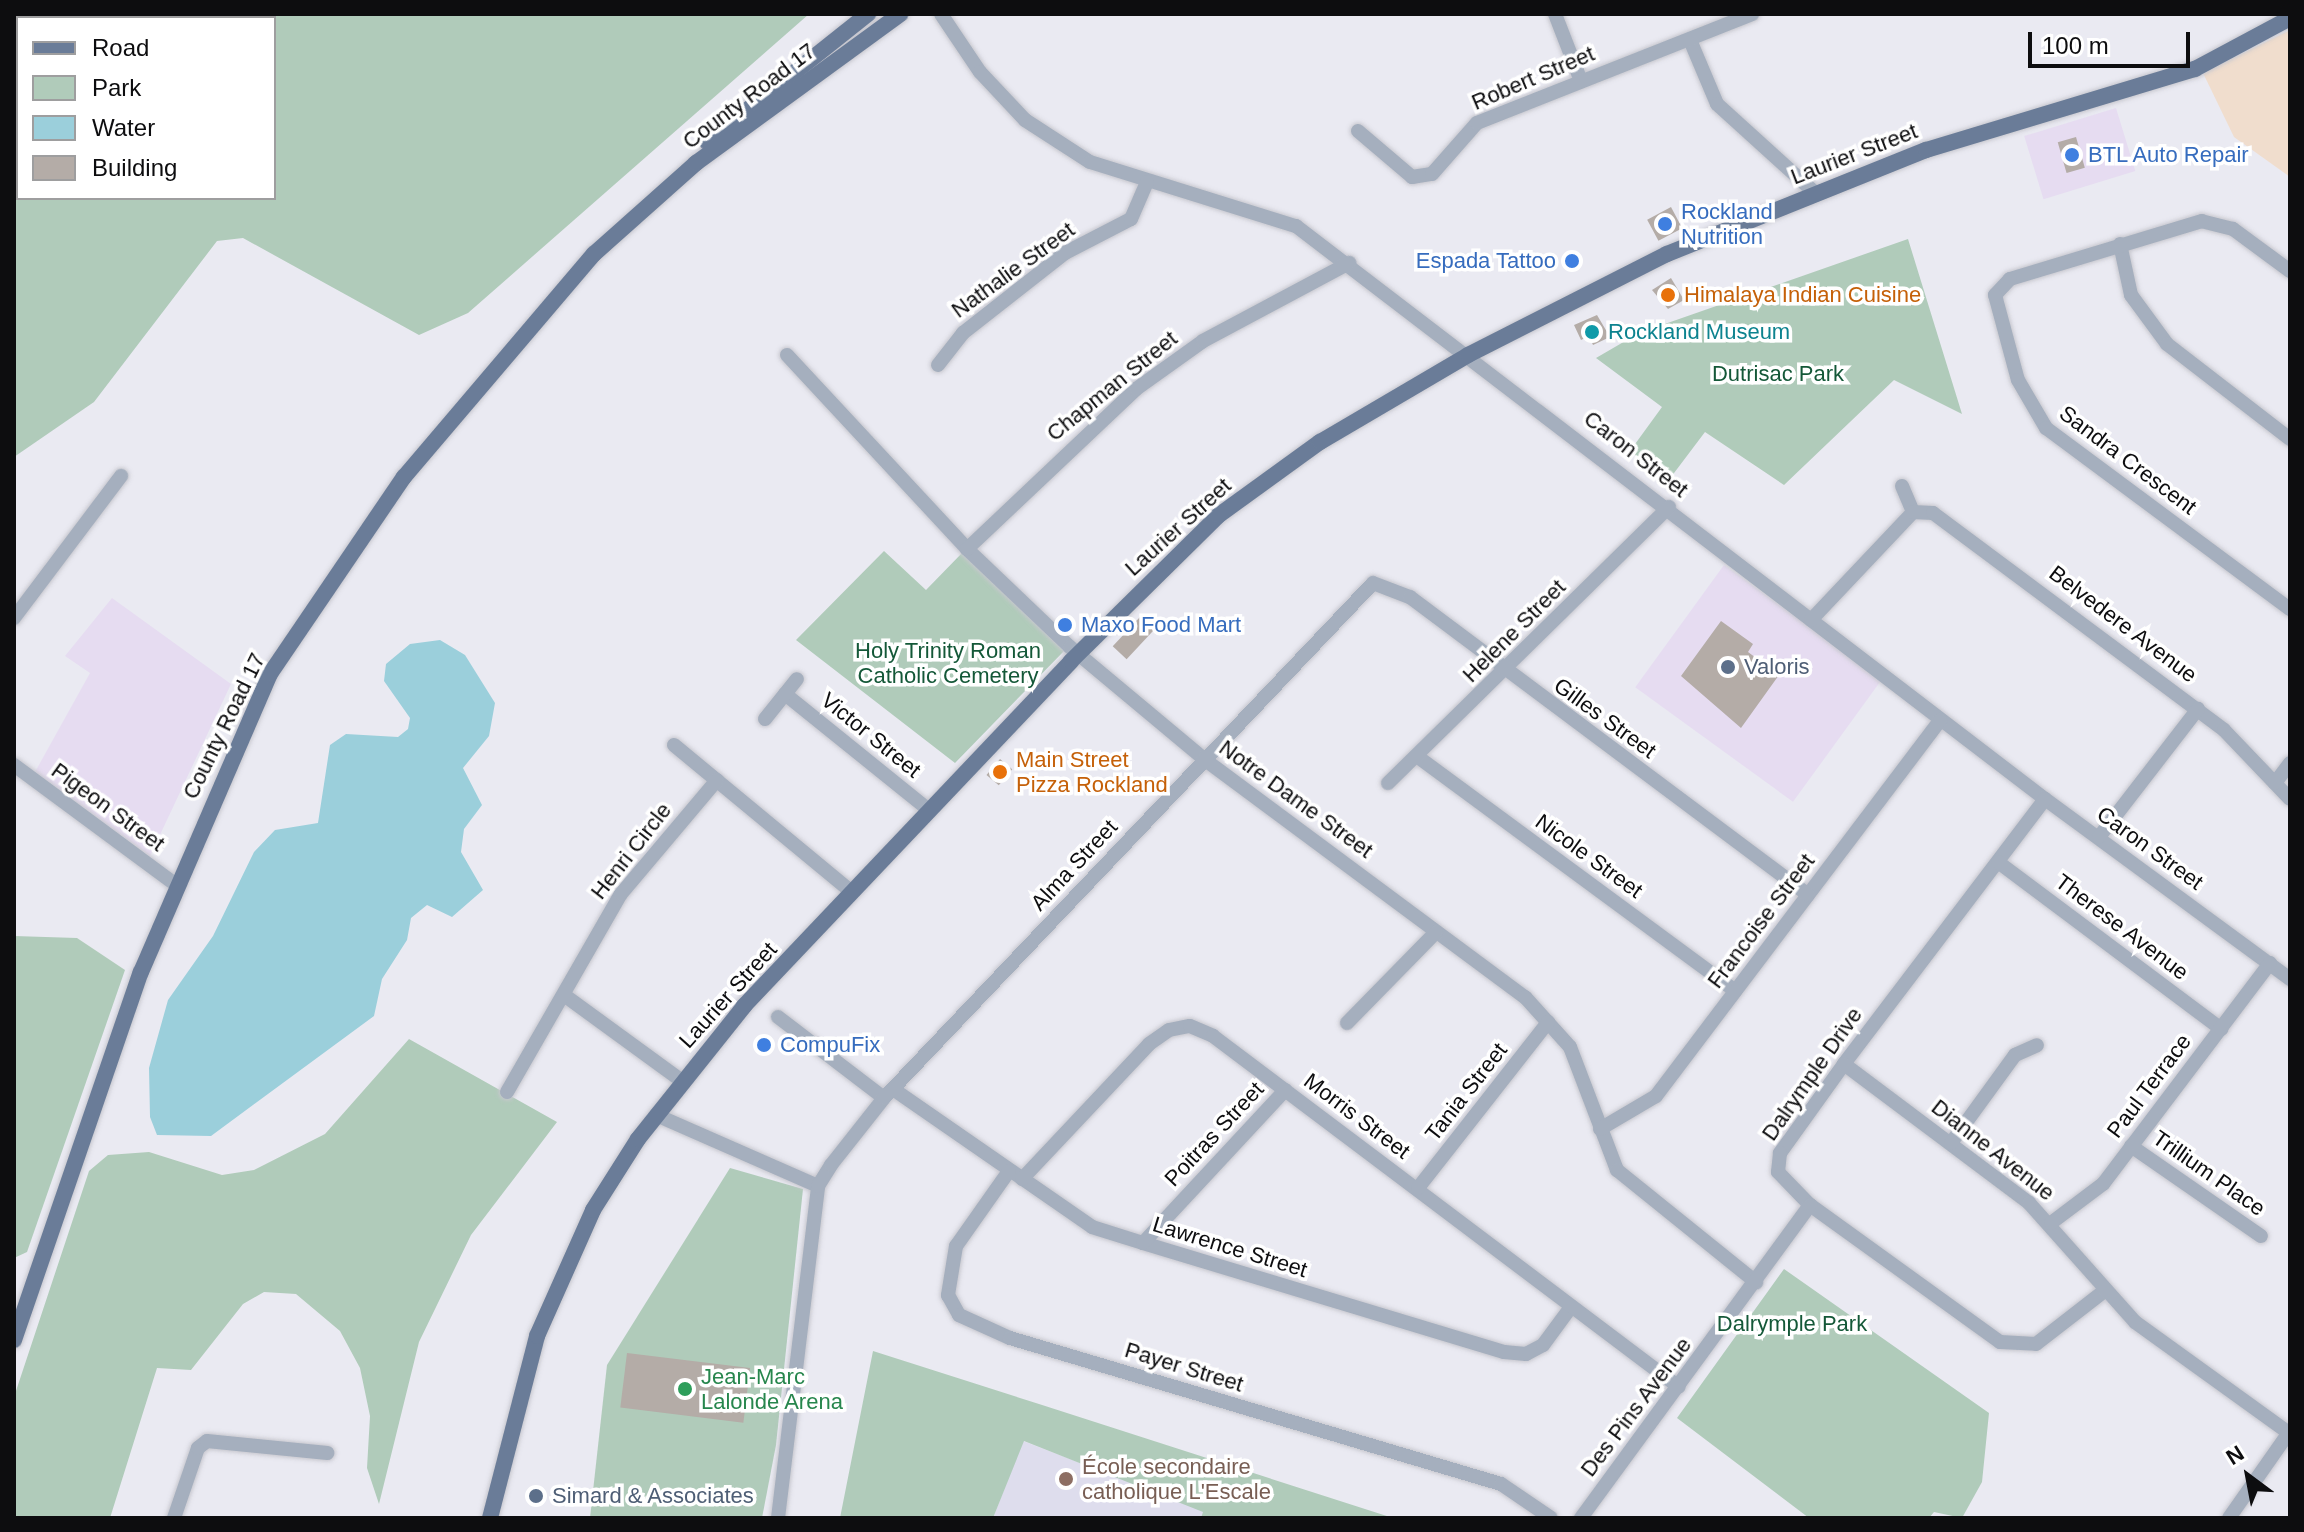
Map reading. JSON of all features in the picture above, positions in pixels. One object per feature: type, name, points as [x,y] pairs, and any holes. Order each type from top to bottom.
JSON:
[{"type":"main road","name":"County Road 17","points":[[14,1340],[175,884],[270,674],[404,477],[594,254],[666,188],[740,113],[868,14]]},
{"type":"main road","name":"County Road 17","points":[[666,188],[900,14]]},
{"type":"main road","name":"Laurier Street","points":[[490,1518],[518,1392],[547,1310],[602,1193],[656,1115],[682,1081],[852,892],[1078,654],[1219,515],[1320,442],[1468,355],[1626,273],[1814,192],[1926,150],[2195,69],[2290,18]]},
{"type":"street","name":"Caron Street","points":[[941,14],[980,72],[1025,120],[1090,162],[1147,182],[1279,217],[1349,263],[1669,507],[1940,720],[2290,979]]},
{"type":"street","points":[[1555,14],[1581,81]]},
{"type":"street","name":"Robert Street","points":[[1358,131],[1412,177],[1432,174],[1477,123],[1752,14]]},
{"type":"street","points":[[1690,40],[1717,104],[1814,192]]},
{"type":"street","name":"Nathalie Street","points":[[938,365],[963,333],[1065,253],[1131,219],[1147,182]]},
{"type":"street","name":"Sandra Crescent","points":[[2290,271],[2216,222],[2120,244],[2000,285],[1995,295],[2018,380],[2046,428],[2290,609]]},
{"type":"street","points":[[2120,244],[2131,295],[2160,336],[2290,439]]},
{"type":"street","name":"Chapman Street","points":[[967,549],[1136,389],[1203,341],[1312,279],[1349,263]]},
{"type":"street","name":"Notre Dame Street","points":[[787,355],[967,549],[1078,654],[1204,759],[1525,997],[1570,1047],[1617,1170],[1636,1191],[1756,1282]]},
{"type":"street","points":[[14,618],[121,476]]},
{"type":"street","points":[[1811,620],[1913,512],[1902,486]]},
{"type":"street","name":"Helene Street","points":[[1388,783],[1418,757],[1669,507]]},
{"type":"street","name":"Belvedere Avenue","points":[[1913,512],[1953,523],[2198,709],[2290,799]]},
{"type":"street","name":"Gilles Street","points":[[1373,583],[1410,597],[1808,895]]},
{"type":"street","name":"Alma Street","points":[[818,1186],[888,1093],[1373,583]]},
{"type":"street","name":"Victor Street","points":[[765,719],[797,679]]},
{"type":"street","name":"Victor Street","points":[[785,694],[929,810]]},
{"type":"street","points":[[2099,837],[2198,709]]},
{"type":"street","name":"Francoise Street","points":[[1600,1129],[1656,1096],[1940,720]]},
{"type":"street","points":[[674,745],[852,892]]},
{"type":"street","name":"Nicole Street","points":[[1418,757],[1735,991]]},
{"type":"street","points":[[2275,783],[2290,763]]},
{"type":"street","name":"Pigeon Street","points":[[14,765],[175,884]]},
{"type":"street","name":"Henri Circle","points":[[507,1092],[621,894],[717,780]]},
{"type":"street","name":"Dalrymple Drive","points":[[2045,799],[1780,1153],[1778,1172],[1810,1205],[2000,1342],[2036,1344],[2103,1292]]},
{"type":"street","name":"Therese Avenue","points":[[1998,862],[2221,1029]]},
{"type":"street","points":[[1347,1023],[1436,932]]},
{"type":"street","name":"Paul Terrace","points":[[2051,1223],[2103,1184],[2270,963]]},
{"type":"street","points":[[564,995],[682,1081]]},
{"type":"street","name":"Lawrence Street","points":[[778,1017],[1092,1227],[1504,1352],[1526,1354],[1543,1345],[1571,1307]]},
{"type":"street","name":"Tania Street","points":[[1418,1188],[1548,1022]]},
{"type":"street","name":"Morris Street","points":[[1022,1179],[1169,1030],[1190,1026],[1213,1036],[1679,1387]]},
{"type":"street","points":[[1951,1143],[2015,1055],[2037,1045]]},
{"type":"street","name":"Dianne Avenue","points":[[1844,1064],[1951,1143],[2051,1223],[2103,1292],[2289,1432]]},
{"type":"street","name":"Poitras Street","points":[[1143,1243],[1285,1090]]},
{"type":"street","points":[[656,1115],[818,1186],[778,1518]]},
{"type":"street","name":"Trillium Place","points":[[2131,1146],[2261,1236]]},
{"type":"street","name":"Payer Street","points":[[1009,1171],[956,1246],[948,1295],[959,1315],[1010,1338],[1501,1484],[1551,1518]]},
{"type":"street","name":"Des Pins Avenue","points":[[1581,1518],[1810,1205]]},
{"type":"street","points":[[2229,1518],[2289,1432]]},
{"type":"street","points":[[174,1518],[198,1448],[207,1441],[327,1453]]},
{"type":"shaded area","points":[[2290,30],[2290,177],[2234,137],[2203,73]]},
{"type":"shaded area","points":[[2116,108],[2135,171],[2043,199],[2024,136]]},
{"type":"shaded area","points":[[1724,565],[1882,680],[1793,802],[1635,687]]},
{"type":"shaded area","points":[[112,598],[231,684],[150,856],[35,772],[90,673],[65,656]]},
{"type":"shaded area","name":"École secondaire catholique L'Escale","points":[[1023,1441],[1224,1518],[993,1518]]},
{"type":"green space","points":[[14,14],[809,14],[468,313],[419,335],[243,238],[217,241],[94,402],[14,457]]},
{"type":"green space","name":"Dutrisac Park","points":[[1908,239],[1962,414],[1894,380],[1784,485],[1705,432],[1668,481],[1630,451],[1662,407],[1596,358],[1639,333]]},
{"type":"green space","name":"Holy Trinity Roman Catholic Cemetery","points":[[884,551],[926,590],[962,553],[1064,651],[955,763],[796,640]]},
{"type":"green space","points":[[14,936],[77,938],[125,970],[27,1252],[14,1258]]},
{"type":"green space","points":[[409,1039],[557,1122],[471,1235],[419,1342],[379,1504],[367,1468],[370,1416],[360,1368],[340,1331],[296,1294],[264,1292],[243,1304],[191,1370],[157,1368],[110,1518],[14,1518],[14,1397],[89,1171],[108,1155],[149,1152],[222,1175],[254,1170],[325,1134]]},
{"type":"green space","points":[[730,1168],[803,1189],[776,1445],[762,1518],[590,1518],[607,1365]]},
{"type":"green space","name":"Dalrymple Park","points":[[1784,1269],[1989,1413],[1982,1482],[1962,1518],[1934,1512],[1929,1518],[1809,1518],[1677,1418]]},
{"type":"green space","points":[[873,1351],[1393,1518],[1201,1518],[1203,1512],[1024,1441],[993,1518],[840,1518]]},
{"type":"water","points":[[440,640],[465,655],[495,703],[489,736],[463,768],[482,805],[464,829],[461,852],[483,890],[452,917],[427,905],[411,918],[407,940],[382,979],[374,1016],[211,1136],[157,1135],[150,1117],[149,1068],[168,1000],[213,936],[254,852],[275,830],[318,823],[330,745],[346,734],[398,737],[408,729],[410,718],[384,681],[386,664],[410,644]]},
{"type":"building","name":"BTL Auto Repair","points":[[2076,137],[2085,168],[2067,173],[2058,142]]},
{"type":"building","name":"Rockland Nutrition","points":[[1671,207],[1682,228],[1658,241],[1647,220]]},
{"type":"building","name":"Himalaya Indian Cuisine","points":[[1671,278],[1684,300],[1668,309],[1652,290]]},
{"type":"building","name":"Rockland Museum","points":[[1597,315],[1610,337],[1593,345],[1589,336],[1581,340],[1574,325]]},
{"type":"building","points":[[1140,617],[1154,630],[1127,659],[1113,646]]},
{"type":"building","name":"Valoris","points":[[1721,621],[1753,644],[1748,652],[1779,675],[1741,728],[1681,676]]},
{"type":"building","name":"Main Street Pizza Rockland","points":[[1000,759],[1012,769],[999,785],[987,775]]},
{"type":"building","name":"Jean-Marc Lalonde Arena","points":[[627,1353],[750,1368],[743,1423],[620,1408]]},
{"type":"place","name":"BTL Auto Repair","points":[[2072,155]]},
{"type":"place","name":"Rockland Nutrition","points":[[1665,224]]},
{"type":"place","name":"Espada Tattoo","points":[[1572,261]]},
{"type":"place","name":"Himalaya Indian Cuisine","points":[[1668,295]]},
{"type":"place","name":"Rockland Museum","points":[[1592,332]]},
{"type":"place","name":"Maxo Food Mart","points":[[1065,625]]},
{"type":"place","name":"Valoris","points":[[1728,667]]},
{"type":"place","name":"Main Street Pizza Rockland","points":[[1000,772]]},
{"type":"place","name":"CompuFix","points":[[764,1045]]},
{"type":"place","name":"Jean-Marc Lalonde Arena","points":[[685,1389]]},
{"type":"place","name":"École secondaire catholique L'Escale","points":[[1066,1479]]},
{"type":"place","name":"Simard & Associates","points":[[536,1496]]}]
